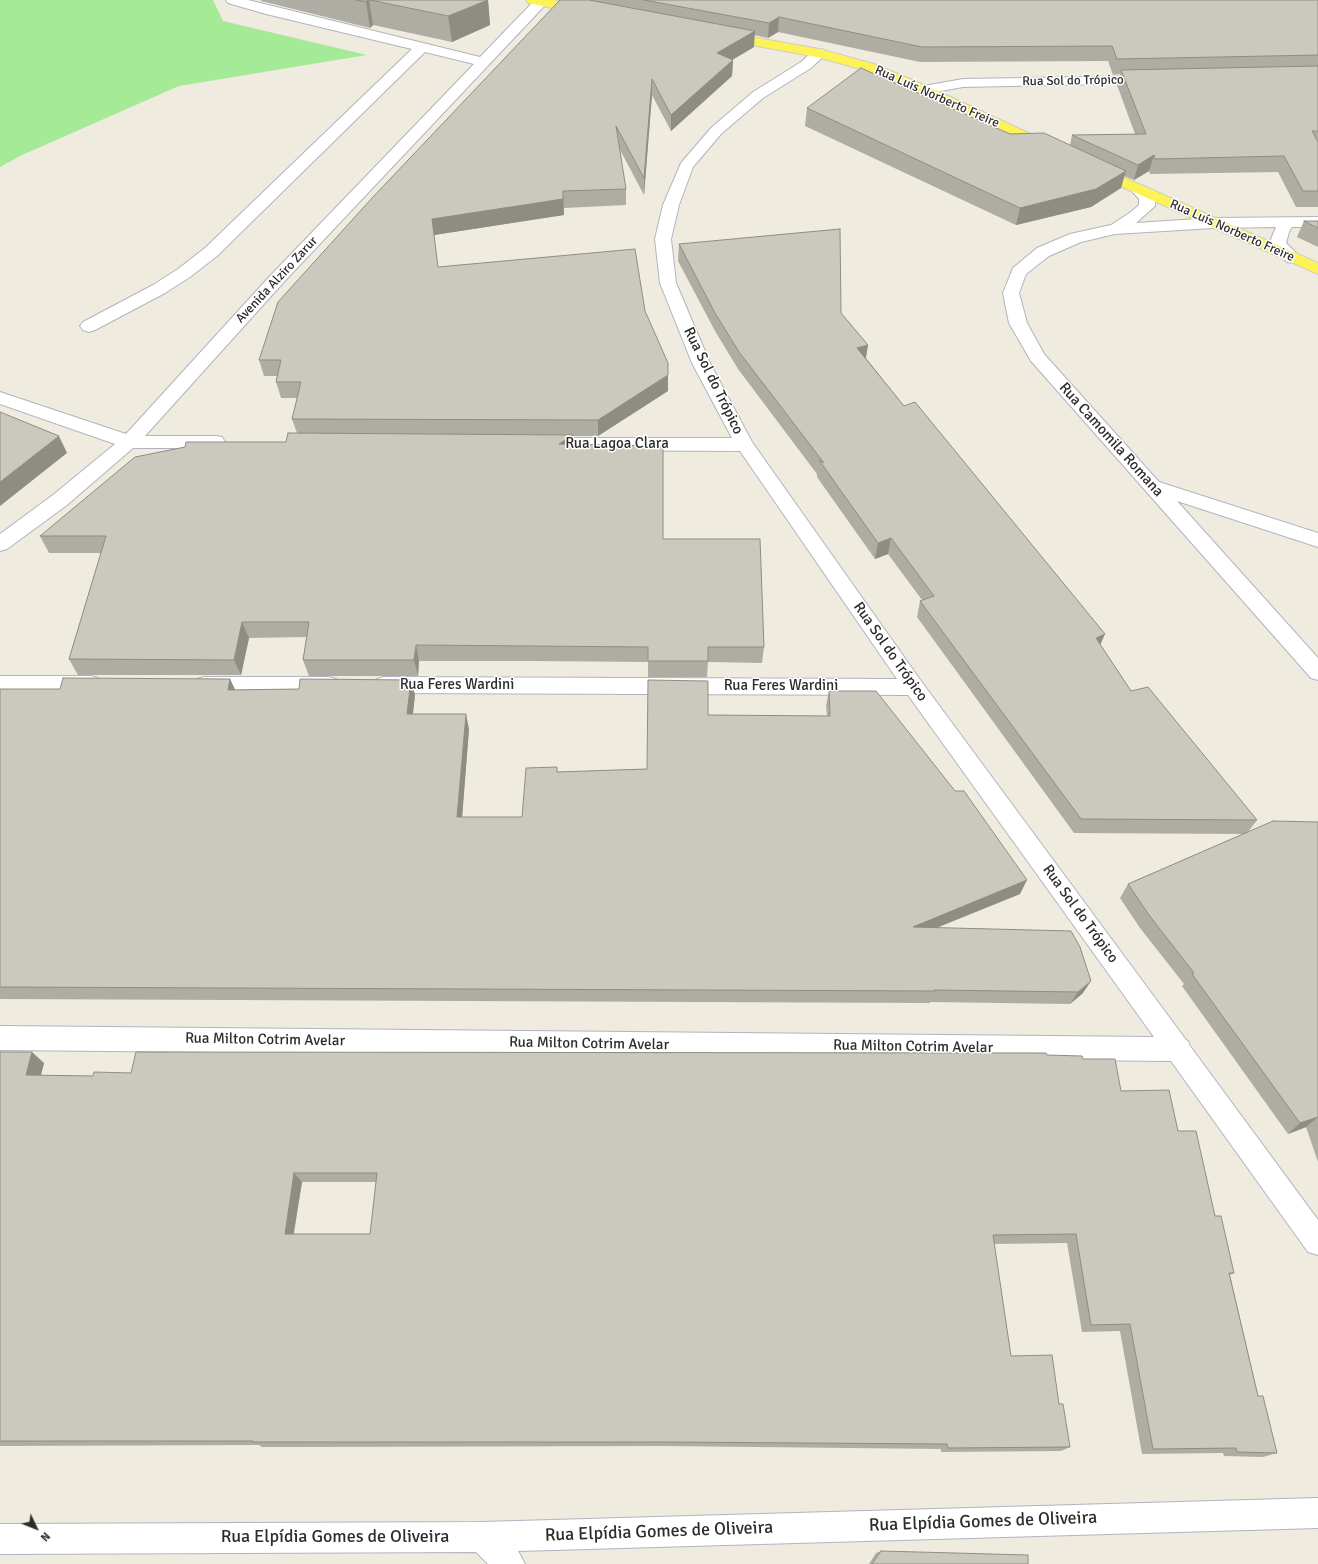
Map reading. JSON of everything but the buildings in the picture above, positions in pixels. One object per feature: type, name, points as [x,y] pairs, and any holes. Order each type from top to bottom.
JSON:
[{"type":"main road","points":[[537,1],[597,13]]},
{"type":"main road","name":"Rua Luís Norberto Freire","points":[[712,34],[819,53],[869,67],[924,90],[1054,151]]},
{"type":"main road","name":"Rua Luís Norberto Freire","points":[[1083,164],[1213,223],[1318,268]]},
{"type":"street","points":[[233,0],[271,11],[423,46],[483,62]]},
{"type":"street","name":"Avenida Alziro Zarur","points":[[0,544],[60,500],[128,442],[276,280],[483,62],[537,1]]},
{"type":"street","points":[[89,326],[159,289],[184,273],[211,252],[423,46]]},
{"type":"street","name":"Rua Sol do Trópico","points":[[819,53],[806,66],[758,95],[716,131],[686,166],[671,205],[664,239],[668,283],[701,363],[745,445],[914,687],[1179,1049],[1318,1242]]},
{"type":"street","name":"Rua Sol do Trópico","points":[[924,90],[963,83],[1160,79]]},
{"type":"street","name":"Rua Camomila Romana","points":[[1116,229],[1137,215],[1147,206],[1146,198],[1139,190]]},
{"type":"street","name":"Rua Camomila Romana","points":[[1318,222],[1213,223],[1116,229],[1076,238],[1043,252],[1019,272],[1011,292],[1018,323],[1037,357],[1318,672]]},
{"type":"street","points":[[1287,223],[1281,232],[1277,244],[1293,258]]},
{"type":"street","points":[[0,398],[128,442],[237,442]]},
{"type":"street","name":"Rua Lagoa Clara","points":[[531,444],[745,445]]},
{"type":"street","points":[[1154,487],[1318,540]]},
{"type":"street","points":[[0,684],[111,684]]},
{"type":"street","name":"Rua Feres Wardini","points":[[183,685],[914,687]]},
{"type":"street","name":"Rua Milton Cotrim Avelar","points":[[0,1038],[1179,1049]]},
{"type":"street","name":"Rua Elpídia Gomes de Oliveira","points":[[0,1539],[482,1537],[1318,1513]]},
{"type":"street","points":[[482,1537],[510,1564]]},
{"type":"green space","points":[[0,0],[213,0],[223,21],[367,55],[179,86],[22,155],[0,167]]}]
